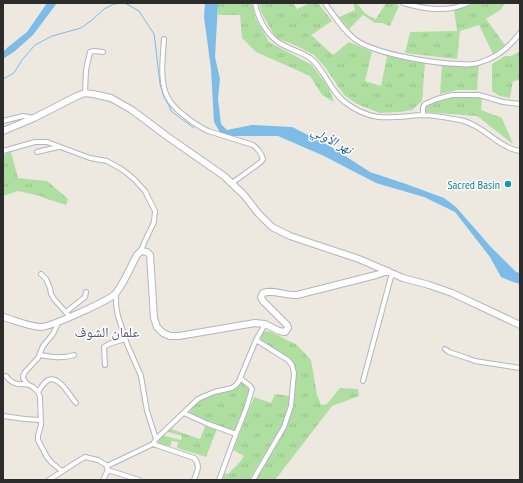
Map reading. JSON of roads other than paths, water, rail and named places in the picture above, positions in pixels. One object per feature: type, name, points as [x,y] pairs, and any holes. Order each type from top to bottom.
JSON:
[{"type":"main road","points":[[3,132],[85,93],[102,95],[111,98],[127,107],[168,137],[212,166],[244,195],[261,217],[272,227],[286,235],[359,259],[403,278],[452,293],[520,325]]},
{"type":"main road","points":[[3,317],[34,326],[46,327],[59,321],[68,314],[107,300],[116,294],[137,255],[141,251],[147,252],[150,255],[154,318],[157,327],[163,334],[168,336],[176,336],[252,323],[265,324],[283,332],[288,328],[286,323],[263,301],[262,296],[264,292],[270,291],[287,295],[297,295],[390,272]]},
{"type":"street","points":[[255,3],[257,13],[271,37],[281,45],[304,54],[317,64],[339,98],[346,104],[364,114],[375,117],[395,118],[423,115],[463,121],[483,130],[502,144],[514,150],[520,151]]},
{"type":"street","points":[[325,3],[346,30],[361,43],[377,50],[419,59],[460,64],[484,62],[500,53],[516,39],[520,33]]},
{"type":"street","points":[[403,3],[438,10],[452,8],[468,3]]},
{"type":"street","points":[[164,40],[162,72],[163,82],[166,94],[173,106],[189,120],[205,129],[254,146],[263,157],[261,162],[232,183]]},
{"type":"street","points":[[85,93],[86,70],[90,52],[103,52]]},
{"type":"street","points":[[423,115],[423,107],[425,104],[436,99],[452,95],[479,95],[503,102],[520,104]]},
{"type":"street","points":[[3,122],[23,116],[34,118]]},
{"type":"street","points":[[3,151],[38,142],[47,142],[90,158],[107,161],[123,170],[145,191],[154,208],[155,216],[153,225],[141,251]]},
{"type":"street","points":[[37,152],[59,147]]},
{"type":"street","points":[[363,381],[390,272]]},
{"type":"street","points":[[41,274],[46,279],[54,299],[68,314],[85,297],[86,292]]},
{"type":"street","points":[[116,294],[116,308],[125,339],[141,376],[147,411],[156,439]]},
{"type":"street","points":[[27,384],[23,378],[24,374],[40,355],[43,346],[53,334],[59,321]]},
{"type":"street","points":[[103,480],[108,468],[153,444],[156,439],[195,401],[201,397],[234,387],[238,384],[256,340],[265,324]]},
{"type":"street","points":[[105,365],[104,347],[125,339]]},
{"type":"street","points":[[253,480],[284,427],[291,406],[294,373],[292,365],[288,360],[256,340]]},
{"type":"street","points":[[445,349],[449,352],[475,361],[520,368]]},
{"type":"street","points":[[40,355],[66,358],[74,355]]},
{"type":"street","points":[[6,376],[12,382],[27,384],[38,392],[41,425],[38,440],[47,457],[62,471]]},
{"type":"street","points":[[219,480],[252,391],[251,387],[240,378]]},
{"type":"street","points":[[38,392],[49,380],[60,382],[76,403]]},
{"type":"street","points":[[184,413],[208,424],[236,434]]},
{"type":"street","points":[[3,416],[40,420]]},
{"type":"street","points":[[153,444],[194,458],[198,463],[194,480]]},
{"type":"street","points":[[49,480],[79,460],[87,457],[98,460],[108,468],[138,480]]},
{"type":"water","points":[[47,3],[57,3],[33,35],[15,51],[3,59],[3,52],[27,32]]},
{"type":"water","points":[[205,3],[218,3],[215,57],[220,79],[218,99],[221,124],[227,130],[252,125],[292,127],[328,145],[370,172],[444,198],[456,207],[490,246],[516,272],[520,273],[520,284],[501,277],[490,257],[455,212],[424,197],[376,183],[324,156],[278,136],[232,136],[221,134],[214,122],[211,69],[204,17]]},
{"type":"waterway","points":[[3,79],[14,73],[22,60],[35,45],[52,36],[81,28],[104,9],[114,4],[125,3],[139,11],[154,34],[160,84],[164,97],[171,111],[194,128]]},
{"type":"place","name":"Sacred Basin","points":[[508,184]]},
{"type":"district","name":"علمان الشوف","points":[[107,332]]},
{"type":"water label","name":"نهر الأولي","points":[[332,140]]}]
